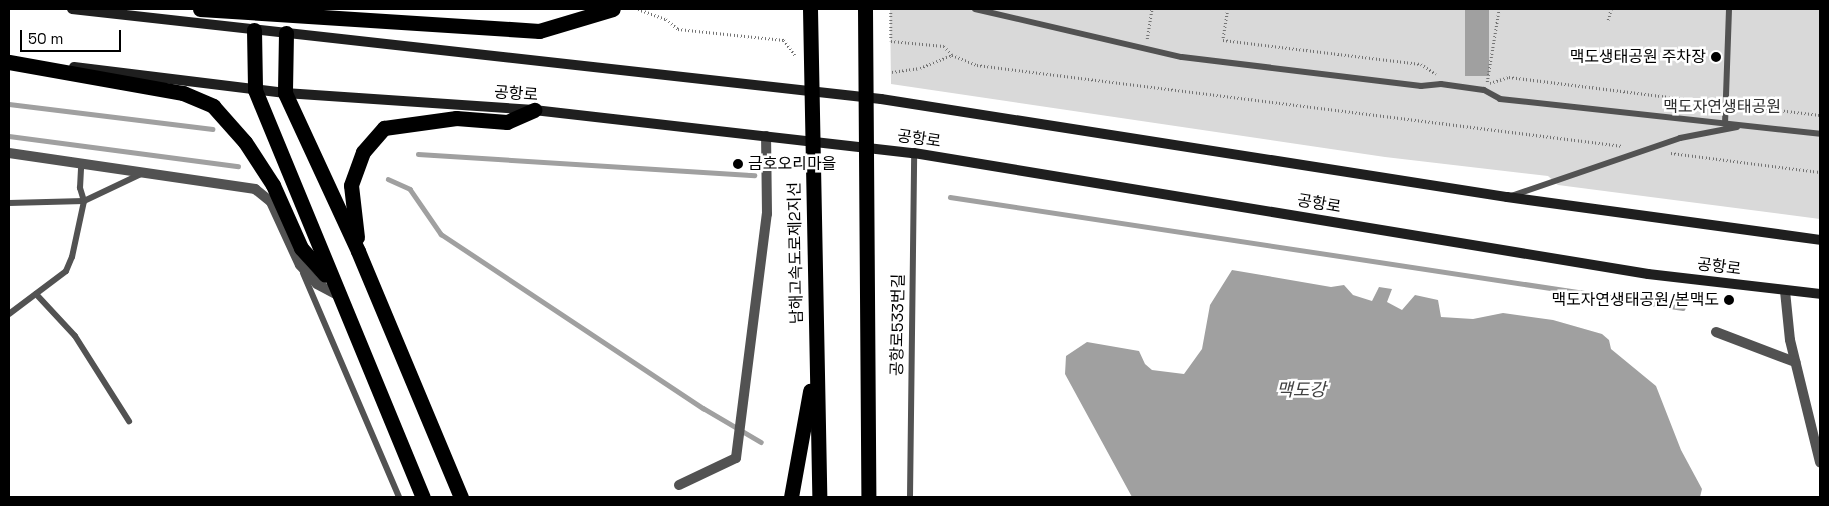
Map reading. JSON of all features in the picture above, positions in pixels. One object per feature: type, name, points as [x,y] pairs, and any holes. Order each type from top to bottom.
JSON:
[{"type":"highway","points":[[200,9],[539,31],[613,9]]},
{"type":"highway","name":"남해고속도로제2지선","points":[[810,9],[819,497]]},
{"type":"highway","points":[[865,9],[868,497]]},
{"type":"highway","points":[[254,30],[255,90],[423,497]]},
{"type":"highway","points":[[286,33],[286,93],[358,251],[461,497]]},
{"type":"highway","points":[[9,62],[183,93],[213,106],[245,142],[273,185],[301,248],[336,290]]},
{"type":"highway","points":[[358,251],[351,185],[363,152],[384,128],[456,118],[507,122],[534,110]]},
{"type":"highway","points":[[791,497],[816,358]]},
{"type":"main road","name":"공항로","points":[[72,9],[881,98],[1507,198],[1820,240]]},
{"type":"main road","name":"공항로","points":[[9,58],[255,90],[534,110],[914,153],[1648,274],[1820,294]]},
{"type":"street","points":[[679,485],[736,458],[767,214],[766,136]]},
{"type":"street","points":[[9,153],[81,166],[255,189],[271,202],[300,264],[317,284],[336,290]]},
{"type":"street","points":[[1786,291],[1787,321],[1795,362],[1820,462]]},
{"type":"street","points":[[1716,332],[1795,362]]},
{"type":"lane","points":[[975,9],[1182,57],[1421,86],[1442,84],[1476,88],[1500,98],[1820,134]]},
{"type":"lane","points":[[1725,124],[1729,9]]},
{"type":"lane","points":[[1507,198],[1680,138],[1741,126]]},
{"type":"lane","name":"공항로533번길","points":[[910,497],[914,153]]},
{"type":"lane","points":[[9,314],[66,271],[72,257],[84,200],[80,188],[81,166]]},
{"type":"lane","points":[[9,203],[84,200],[141,174]]},
{"type":"lane","points":[[300,264],[399,497]]},
{"type":"lane","points":[[36,294],[75,336],[129,420]]},
{"type":"path","points":[[638,9],[666,19],[678,29],[784,40],[795,55]]},
{"type":"path","points":[[891,9],[891,41],[944,46],[952,55],[977,66],[1820,172]]},
{"type":"path","points":[[1146,48],[1152,9]]},
{"type":"path","points":[[1228,9],[1223,40],[1421,64],[1440,76]]},
{"type":"path","points":[[1486,84],[1500,9]]},
{"type":"path","points":[[1608,20],[1611,9]]},
{"type":"path","points":[[892,72],[920,68],[952,55]]},
{"type":"path","points":[[1477,82],[1486,84],[1509,77],[1723,103]]},
{"type":"path","points":[[1733,104],[1820,115]]},
{"type":"green space","name":"맥도자연생태공원","points":[[890,9],[1820,9],[1820,219],[1558,185],[1548,176],[1385,157],[891,84]]},
{"type":"water","points":[[1465,9],[1489,9],[1489,76],[1465,76]]},
{"type":"water","name":"맥도강","points":[[1232,270],[1331,287],[1344,285],[1353,295],[1372,301],[1379,287],[1392,289],[1387,302],[1402,310],[1415,295],[1438,300],[1441,317],[1473,319],[1503,313],[1553,320],[1602,334],[1609,340],[1611,349],[1656,386],[1681,450],[1702,489],[1700,497],[1132,497],[1065,374],[1066,356],[1087,342],[1139,351],[1145,364],[1152,370],[1184,374],[1202,349],[1210,305]]},
{"type":"waterway","points":[[9,104],[212,129]]},
{"type":"waterway","points":[[9,136],[238,166]]},
{"type":"waterway","points":[[418,154],[754,175]]},
{"type":"waterway","points":[[388,179],[410,189],[441,234],[703,408],[761,442]]},
{"type":"waterway","points":[[950,197],[1683,308]]},
{"type":"place","name":"맥도생태공원 주차장","points":[[1716,57]]},
{"type":"place","name":"금호오리마을","points":[[738,164]]},
{"type":"place","name":"맥도자연생태공원/본맥도","points":[[1729,300]]}]
